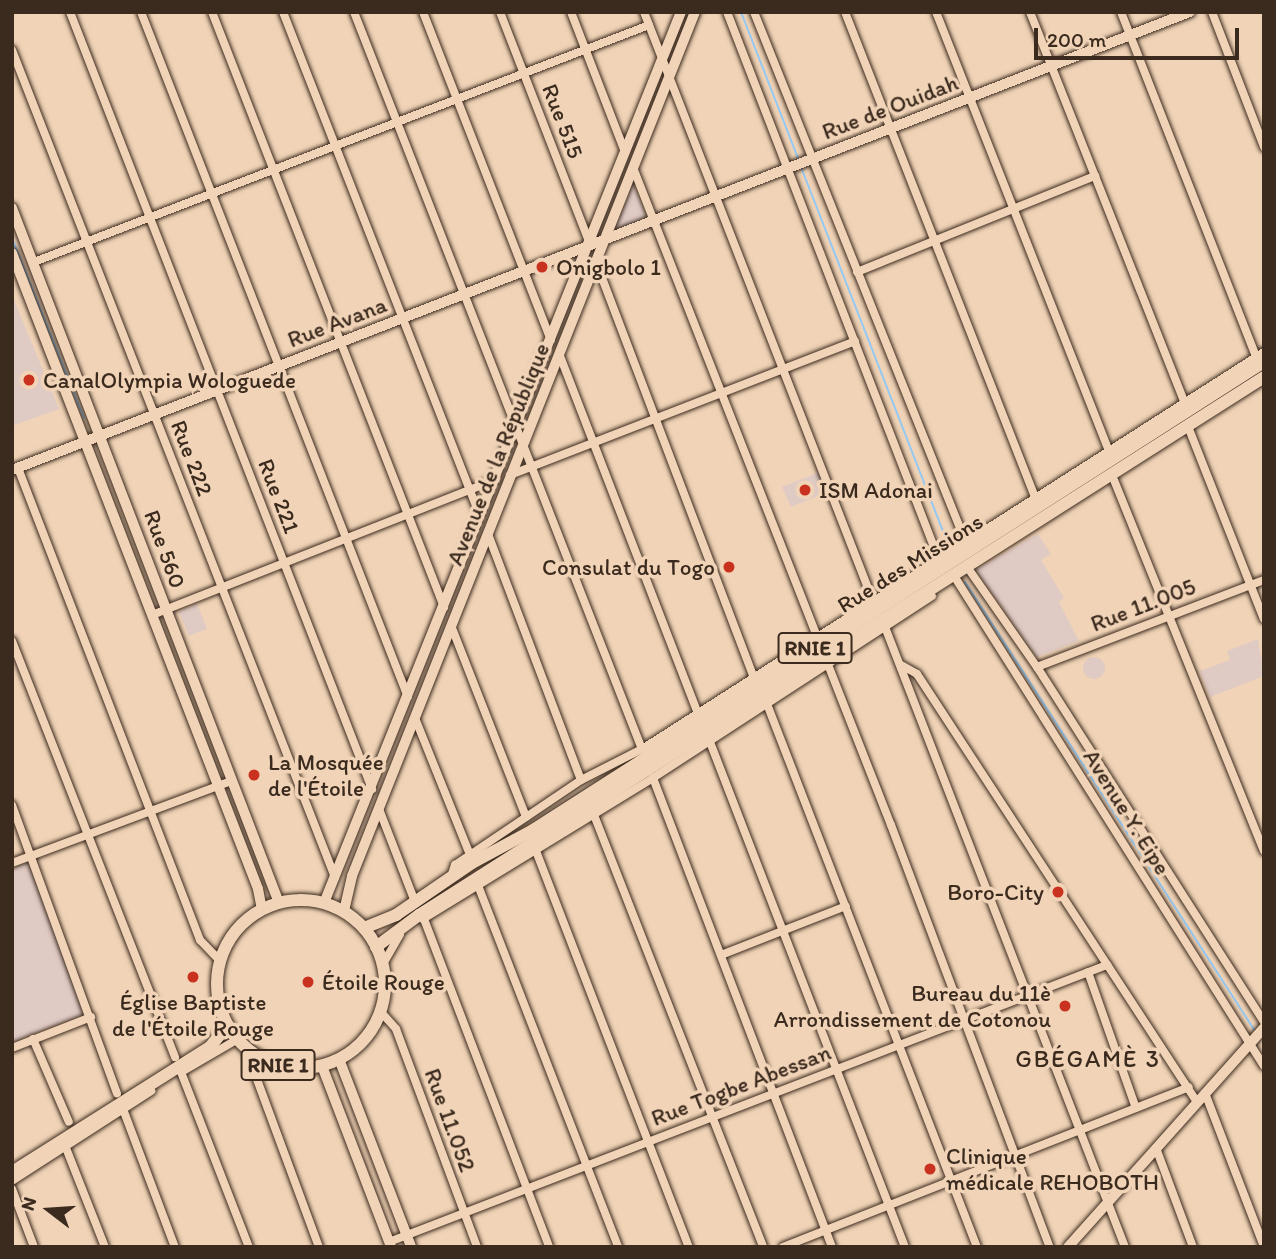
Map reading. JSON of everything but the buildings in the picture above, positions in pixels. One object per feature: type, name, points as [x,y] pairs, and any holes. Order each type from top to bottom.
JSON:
[{"type":"highway","name":"Rue des Missions","points":[[376,947],[419,915],[821,652],[1261,357]]},
{"type":"highway","name":"Rue des Missions","points":[[363,928],[385,921],[451,877],[821,652],[1264,377]]},
{"type":"highway","name":"RNIE 1","points":[[279,903],[324,903],[344,911],[363,928],[376,947],[383,964],[380,1011],[364,1039],[339,1059],[322,1066],[278,1065],[241,1043],[228,1025],[218,993],[220,961],[236,931],[262,910],[279,903]]},
{"type":"highway","name":"RNIE 1","points":[[12,1172],[210,1048],[228,1025]]},
{"type":"main road","name":"Avenue de la République","points":[[324,903],[336,880],[552,343],[681,12]]},
{"type":"main road","name":"Avenue de la République","points":[[344,911],[346,891],[695,12]]},
{"type":"main road","name":"Rue de Ouidah","points":[[589,246],[1189,12]]},
{"type":"main road","name":"Rue 560","points":[[12,208],[279,903]]},
{"type":"main road","name":"Rue Avana","points":[[15,469],[589,246]]},
{"type":"main road","name":"Rue 560","points":[[12,253],[16,273],[87,440],[258,889],[262,910]]},
{"type":"main road","points":[[1068,1247],[1264,1028]]},
{"type":"main road","points":[[339,1059],[411,1247]]},
{"type":"main road","points":[[322,1066],[390,1244]]},
{"type":"street","name":"Rue 221","points":[[70,12],[372,789]]},
{"type":"street","points":[[141,12],[409,699]]},
{"type":"street","points":[[212,12],[445,610]]},
{"type":"street","points":[[283,12],[481,519]]},
{"type":"street","points":[[354,12],[642,749]]},
{"type":"street","points":[[423,12],[552,343]]},
{"type":"street","name":"Rue 515","points":[[500,12],[589,246]]},
{"type":"street","points":[[571,12],[626,155]]},
{"type":"street","points":[[644,12],[780,370],[873,601]]},
{"type":"street","points":[[727,12],[939,560]]},
{"type":"street","points":[[754,12],[966,543]]},
{"type":"street","points":[[845,12],[1035,497]]},
{"type":"street","points":[[936,12],[1109,451]]},
{"type":"street","points":[[1030,12],[1185,403]]},
{"type":"street","points":[[383,964],[395,939],[424,919],[479,888],[767,704],[873,601],[1261,357],[1121,12]]},
{"type":"street","points":[[1212,12],[1264,147]]},
{"type":"street","points":[[34,262],[649,25]]},
{"type":"street","name":"Rue 222","points":[[12,50],[336,880]]},
{"type":"street","points":[[1252,117],[1264,112]]},
{"type":"street","points":[[634,170],[891,825],[962,1021],[1050,1247]]},
{"type":"street","points":[[857,272],[1095,176]]},
{"type":"street","points":[[596,262],[754,677]]},
{"type":"street","points":[[510,475],[855,341]]},
{"type":"street","points":[[560,356],[698,713]]},
{"type":"street","points":[[451,877],[453,867],[582,780],[642,749],[754,677],[885,627],[1189,429],[1264,384]]},
{"type":"street","points":[[1189,429],[1264,619]]},
{"type":"street","points":[[15,469],[152,812],[200,940],[220,961]]},
{"type":"street","points":[[152,615],[496,480]]},
{"type":"street","points":[[1114,480],[1171,615],[1264,851]]},
{"type":"street","points":[[487,533],[582,780]]},
{"type":"street","name":"Avenue Y. Eipe","points":[[970,571],[1037,667],[1264,1022]]},
{"type":"street","name":"Avenue Y. Eipe","points":[[956,579],[1264,1066]]},
{"type":"street","name":"Rue 11.005","points":[[1037,667],[1264,580]]},
{"type":"street","points":[[885,627],[1125,1247]]},
{"type":"street","points":[[452,628],[526,817]]},
{"type":"street","points":[[12,641],[175,1057]]},
{"type":"street","points":[[901,665],[917,674],[1197,1102]]},
{"type":"street","points":[[767,704],[977,1247]]},
{"type":"street","points":[[415,718],[470,855]]},
{"type":"street","points":[[710,742],[905,1247]]},
{"type":"street","points":[[653,778],[832,1247]]},
{"type":"street","points":[[12,863],[89,837],[231,781]]},
{"type":"street","points":[[12,805],[34,854],[117,1093]]},
{"type":"street","points":[[379,809],[415,902]]},
{"type":"street","points":[[594,815],[763,1247]]},
{"type":"street","points":[[536,851],[689,1247]]},
{"type":"street","points":[[479,888],[618,1247]]},
{"type":"street","points":[[721,955],[846,906]]},
{"type":"street","points":[[424,919],[549,1247]]},
{"type":"street","name":"Rue Togbe Abessan","points":[[390,1244],[406,1235],[1107,965]]},
{"type":"street","points":[[1088,972],[1136,1108]]},
{"type":"street","name":"Rue 11.052","points":[[380,1011],[396,1029],[477,1247]]},
{"type":"street","points":[[12,1048],[92,1017]]},
{"type":"street","points":[[33,1039],[69,1122]]},
{"type":"street","points":[[12,1181],[181,1072],[241,1043],[319,1247]]},
{"type":"street","points":[[181,1072],[249,1247]]},
{"type":"street","points":[[783,1247],[1189,1087]]},
{"type":"street","points":[[1205,1093],[1264,1247]]},
{"type":"street","points":[[123,1109],[175,1247]]},
{"type":"street","points":[[66,1147],[105,1247]]},
{"type":"street","points":[[1156,1148],[1193,1247]]},
{"type":"street","points":[[12,1189],[34,1247]]},
{"type":"shaded area","points":[[633,183],[647,220],[614,232]]},
{"type":"shaded area","name":"CanalOlympia Wologuede","points":[[12,295],[59,409],[12,426]]},
{"type":"shaded area","name":"ISM Adonai","points":[[820,472],[828,492],[791,507],[782,487]]},
{"type":"shaded area","points":[[1038,534],[1051,554],[1041,560],[1064,598],[1059,602],[1079,641],[1037,657],[976,570]]},
{"type":"shaded area","points":[[197,604],[207,629],[189,636],[179,612]]},
{"type":"shaded area","points":[[1258,639],[1264,676],[1210,697],[1200,671],[1230,660],[1227,651]]},
{"type":"shaded area","points":[[1094,657],[1102,660],[1105,668],[1102,676],[1094,679],[1086,676],[1083,668],[1086,660]]},
{"type":"shaded area","points":[[28,862],[89,1012],[12,1042],[12,869]]},
{"type":"waterway","points":[[741,12],[798,158]]},
{"type":"waterway","points":[[801,167],[949,546]]},
{"type":"waterway","points":[[12,238],[84,418]]},
{"type":"waterway","points":[[965,582],[1255,1031]]},
{"type":"place","name":"Onigbolo 1","points":[[542,267]]},
{"type":"place","name":"CanalOlympia Wologuede","points":[[29,380]]},
{"type":"place","name":"ISM Adonai","points":[[805,490]]},
{"type":"place","name":"Consulat du Togo","points":[[729,567]]},
{"type":"place","name":"La Mosquée de l'Étoile","points":[[254,775]]},
{"type":"place","name":"Boro-City","points":[[1058,892]]},
{"type":"place","name":"Église Baptiste de l'Étoile Rouge","points":[[193,977]]},
{"type":"place","name":"Étoile Rouge","points":[[308,982]]},
{"type":"place","name":"Bureau du 11è Arrondissement de Cotonou","points":[[1065,1006]]},
{"type":"place","name":"Clinique médicale REHOBOTH","points":[[930,1169]]},
{"type":"district","name":"GBÉGAMÈ 3","points":[[1088,1059]]}]
